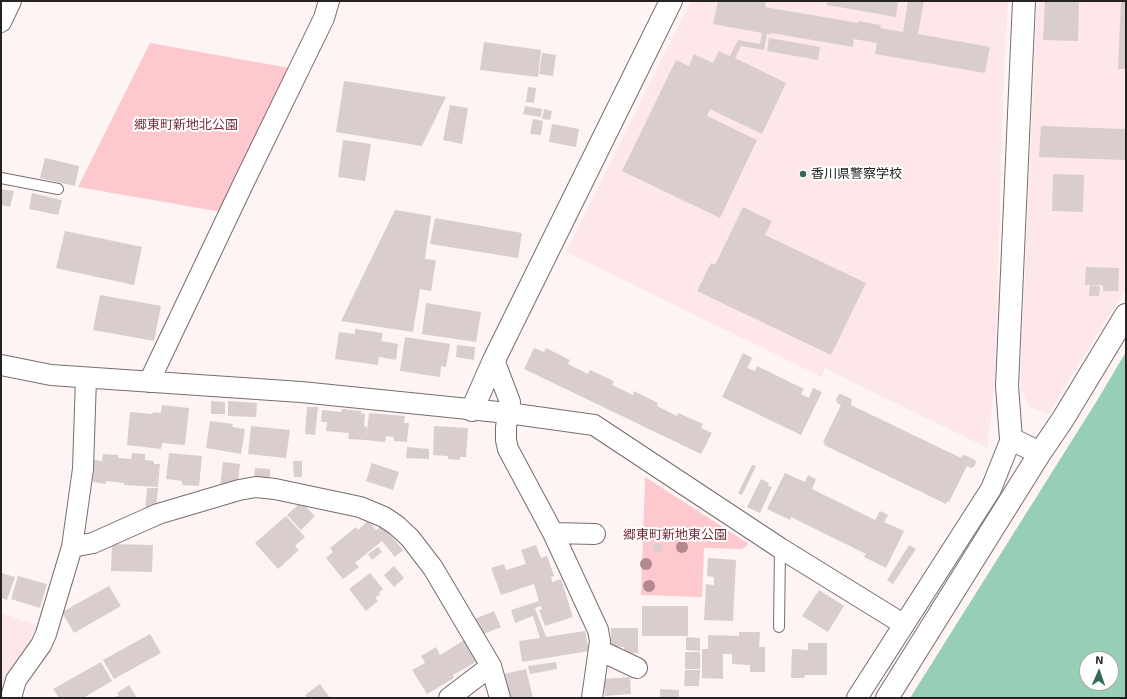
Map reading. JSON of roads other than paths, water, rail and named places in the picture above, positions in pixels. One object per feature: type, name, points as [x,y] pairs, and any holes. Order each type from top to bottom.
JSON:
[{"type":"street","points":[[1,22],[11,1]]},
{"type":"street","points":[[149,382],[324,18],[329,1]]},
{"type":"street","points":[[472,410],[494,360],[671,1]]},
{"type":"street","points":[[857,698],[903,624],[991,489],[1011,439],[1007,386],[1024,1]]},
{"type":"street","points":[[887,698],[1040,453],[1063,419],[1126,315]]},
{"type":"street","points":[[494,360],[510,402],[506,427],[508,449],[553,533],[598,630],[600,641],[592,698]]},
{"type":"street","points":[[1,365],[51,375],[301,392],[508,413],[594,425],[780,548],[903,624]]},
{"type":"street","points":[[12,698],[16,680],[44,639],[72,547],[83,469],[86,378]]},
{"type":"street","points":[[1011,439],[1040,453]]},
{"type":"street","points":[[72,547],[93,543],[158,514],[240,490],[256,487],[275,489],[360,507],[384,517],[396,525],[410,538],[433,568],[490,666],[500,698]]},
{"type":"street","points":[[553,533],[595,534]]},
{"type":"street","points":[[599,650],[638,668]]},
{"type":"street","points":[[449,698],[490,666]]},
{"type":"lane","points":[[1,178],[58,189]]},
{"type":"lane","points":[[778,627],[780,548]]},
{"type":"place","name":"香川県警察学校","points":[[803,174]]},
{"type":"park label","name":"郷東町新地北公園","points":[[186,125]]},
{"type":"park label","name":"郷東町新地東公園","points":[[675,535]]}]
